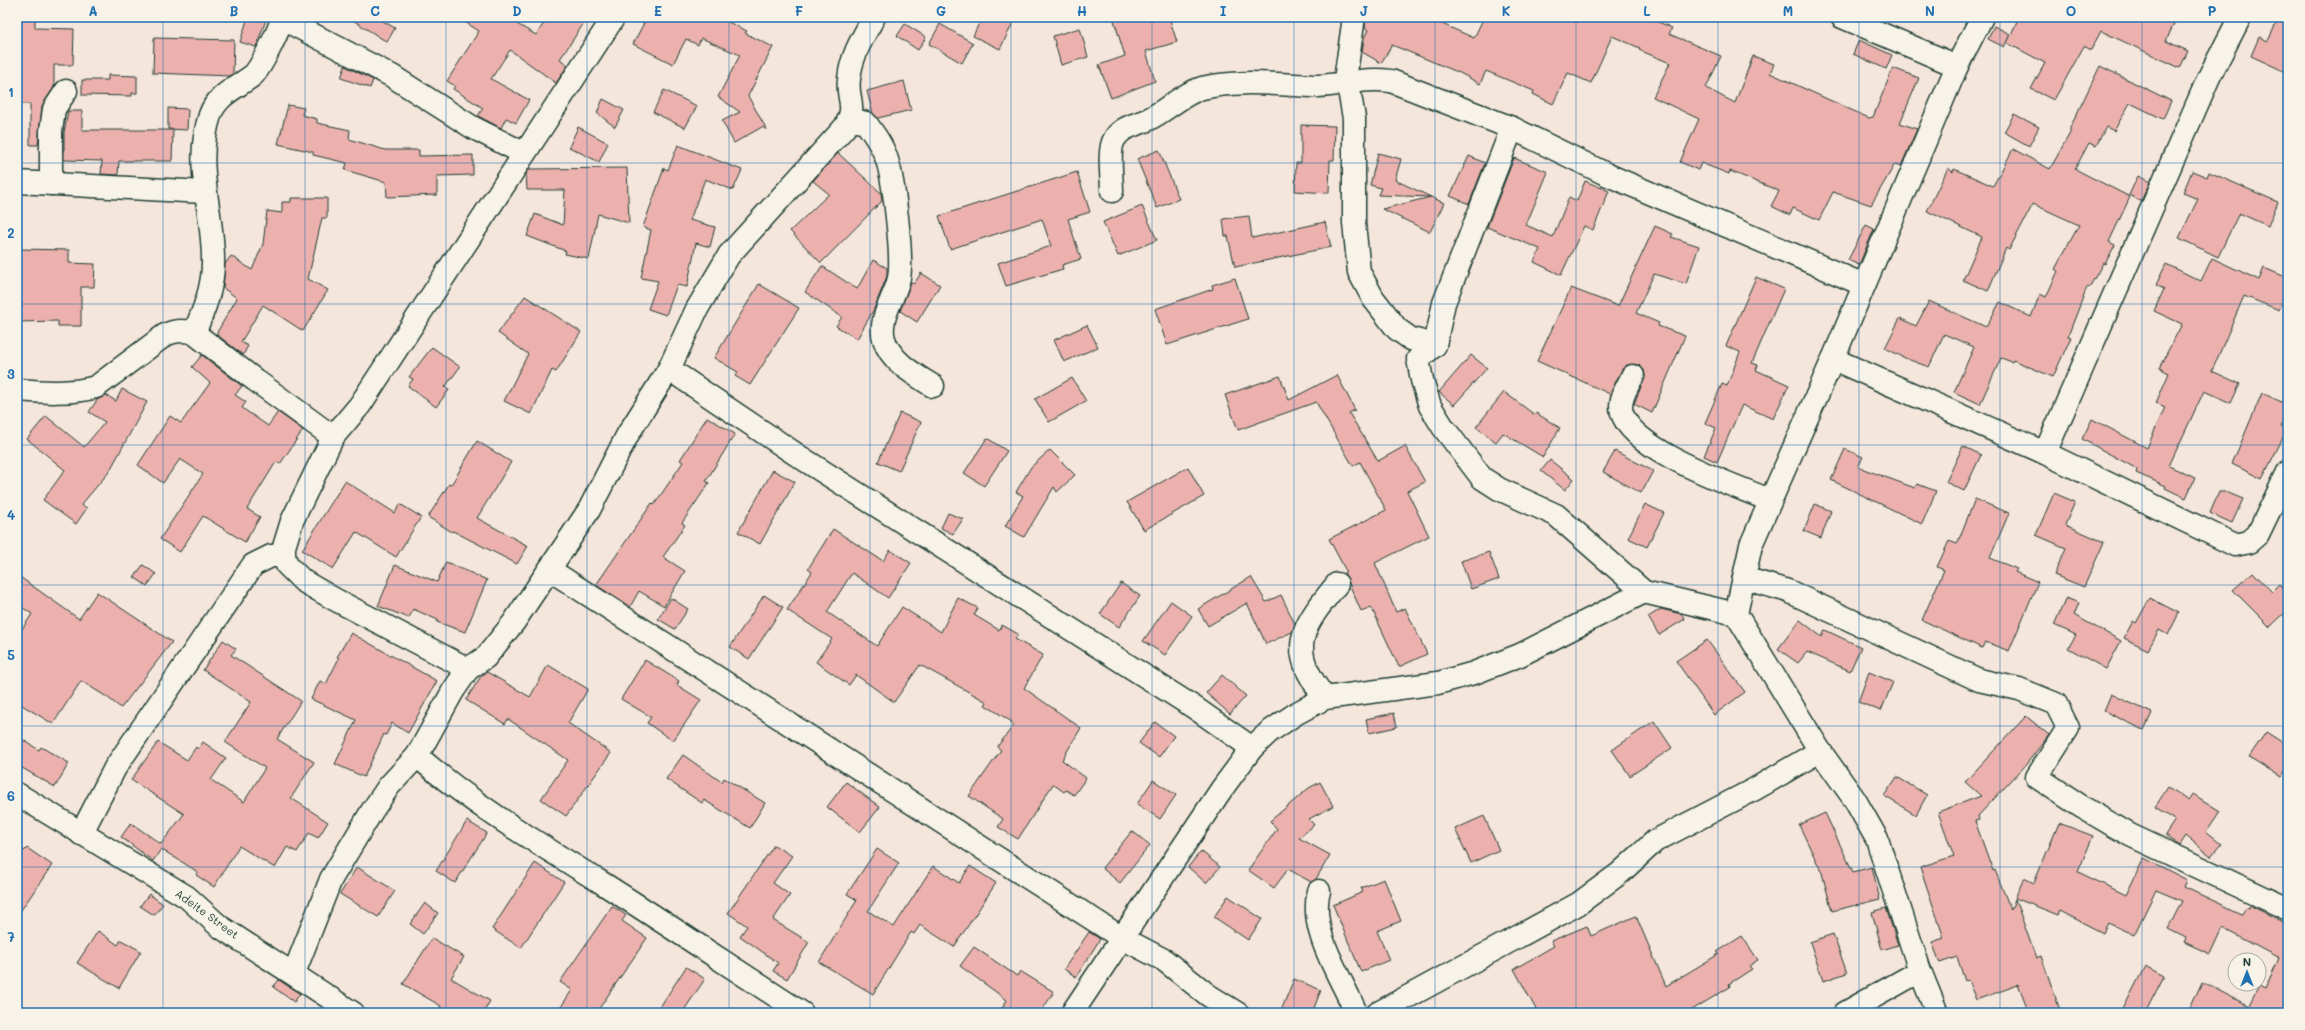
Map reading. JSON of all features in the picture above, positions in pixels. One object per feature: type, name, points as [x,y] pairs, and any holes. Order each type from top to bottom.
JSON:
[{"type":"street","points":[[468,669],[334,599],[303,581],[287,565],[284,556],[286,536],[292,520],[333,437],[360,404],[523,153],[614,17]]},
{"type":"street","points":[[294,973],[331,879],[381,798],[417,756],[438,716],[468,669],[486,657],[550,570],[589,510],[628,434],[669,369],[698,310],[729,255],[849,119],[853,106],[848,81],[851,62],[859,43],[874,17]]},
{"type":"street","points":[[1354,17],[1347,60],[1348,82],[1353,101],[1354,118],[1354,223],[1359,272],[1373,298],[1397,329],[1411,339],[1435,345]]},
{"type":"street","points":[[1842,17],[1957,66]]},
{"type":"street","points":[[1937,1013],[1920,971],[1877,839],[1855,800],[1820,751],[1736,614],[1751,545],[1769,500],[1833,359],[1957,66],[1982,17]]},
{"type":"street","points":[[2045,453],[2206,84],[2240,17]]},
{"type":"street","points":[[194,333],[211,286],[213,264],[212,237],[204,192],[203,163],[210,114],[219,99],[253,75],[283,18],[392,76],[472,126],[523,153]]},
{"type":"street","points":[[1112,191],[1112,145],[1116,136],[1124,130],[1147,120],[1191,93],[1202,88],[1228,85],[1318,86],[1372,79],[1391,82],[1512,128],[1608,175],[1864,285]]},
{"type":"street","points":[[51,184],[51,130],[54,109],[66,91]]},
{"type":"street","points":[[849,119],[866,123],[876,136],[887,158],[893,193],[901,260],[898,280],[883,324],[884,341],[898,362],[934,386]]},
{"type":"street","points":[[1512,128],[1444,303],[1435,345],[1418,359],[1422,380],[1430,406],[1469,464],[1482,478],[1499,489],[1556,515],[1644,592],[1736,614]]},
{"type":"street","points":[[17,182],[204,192]]},
{"type":"street","points":[[17,390],[40,392],[96,387],[165,335],[173,331],[185,330],[194,333],[333,437]]},
{"type":"street","points":[[1833,359],[2045,453],[2235,545],[2249,542],[2258,534],[2288,472]]},
{"type":"street","points":[[669,369],[797,454],[1195,708],[1252,748]]},
{"type":"street","points":[[1633,376],[1625,391],[1621,404],[1621,412],[1639,436],[1673,458],[1769,500]]},
{"type":"street","points":[[82,834],[115,768],[253,565],[271,556],[284,556]]},
{"type":"street","points":[[550,570],[1122,938],[1164,960],[1208,995],[1237,1013]]},
{"type":"street","points":[[1744,578],[1788,591],[1979,680],[2019,689],[2056,704],[2068,728],[2037,777],[2082,808],[2130,835],[2287,905]]},
{"type":"street","points":[[1325,698],[1306,668],[1301,654],[1301,645],[1310,620],[1337,584]]},
{"type":"street","points":[[1072,1013],[1252,748],[1269,732],[1297,713],[1325,698],[1431,685],[1474,673],[1520,655],[1644,592]]},
{"type":"street","points":[[1378,1013],[1578,904],[1620,873],[1655,841],[1755,789],[1820,751]]},
{"type":"street","points":[[417,756],[444,780],[484,809],[645,910],[802,1013]]},
{"type":"street","name":"Adeite Street","points":[[17,794],[187,897],[219,926],[294,973],[353,1013]]},
{"type":"street","points":[[1319,891],[1315,904],[1317,924],[1356,1013]]},
{"type":"street","points":[[1845,1013],[1920,971]]},
{"type":"building","points":[[17,17],[35,17],[35,28],[74,29],[73,65],[54,65],[54,87],[42,107],[38,145],[30,145],[30,104],[17,104]]},
{"type":"building","points":[[248,17],[267,17],[256,47],[240,42]]},
{"type":"building","points":[[348,17],[376,17],[395,28],[387,42]]},
{"type":"building","points":[[457,17],[505,17],[536,35],[548,17],[588,17],[560,59],[568,65],[556,83],[510,50],[491,79],[529,100],[516,123],[506,118],[501,128],[478,116],[483,108],[453,89],[455,86],[447,81],[479,31]]},
{"type":"building","points":[[647,17],[718,17],[747,31],[745,33],[773,47],[748,96],[767,130],[762,127],[734,143],[722,121],[740,112],[718,97],[740,55],[701,38],[698,45],[686,39],[673,64],[633,44]]},
{"type":"building","points":[[982,17],[1016,17],[1000,49],[973,36]]},
{"type":"building","points":[[1113,17],[1169,17],[1177,42],[1146,51],[1155,81],[1111,98],[1099,65],[1125,56]]},
{"type":"building","points":[[1366,17],[1443,17],[1440,23],[1474,38],[1484,17],[1647,17],[1672,28],[1669,34],[1721,56],[1706,88],[1735,103],[1753,56],[1774,64],[1770,73],[1869,118],[1873,117],[1893,68],[1919,78],[1900,123],[1917,129],[1901,166],[1895,164],[1871,205],[1833,192],[1819,220],[1793,208],[1790,215],[1771,206],[1779,191],[1730,171],[1729,174],[1701,163],[1698,170],[1680,162],[1699,119],[1653,97],[1670,63],[1639,50],[1640,48],[1612,36],[1591,83],[1568,73],[1553,104],[1533,94],[1534,91],[1486,71],[1480,84],[1460,73],[1392,45],[1381,63],[1362,52],[1364,38],[1368,30],[1365,28]]},
{"type":"building","points":[[2019,17],[2177,17],[2166,41],[2188,51],[2180,68],[2101,31],[2091,50],[2084,46],[2054,100],[2031,89],[2045,63],[2007,43]]},
{"type":"building","points":[[2279,17],[2288,17],[2288,73],[2251,56],[2259,37],[2268,41]]},
{"type":"building","points":[[905,24],[926,37],[918,50],[897,36]]},
{"type":"building","points":[[940,24],[973,43],[962,63],[929,44]]},
{"type":"building","points":[[1994,26],[2010,34],[2004,47],[1988,39]]},
{"type":"building","points":[[1080,28],[1088,57],[1061,65],[1053,36]]},
{"type":"building","points":[[154,38],[234,40],[233,74],[230,76],[153,73]]},
{"type":"building","points":[[1859,40],[1892,55],[1886,69],[1853,54]]},
{"type":"building","points":[[345,66],[373,80],[370,88],[341,78]]},
{"type":"building","points":[[2100,66],[2171,101],[2163,119],[2130,103],[2114,131],[2106,127],[2096,146],[2089,143],[2075,169],[2130,197],[2109,242],[2115,245],[2105,264],[2103,263],[2089,288],[2087,287],[2068,336],[2071,337],[2053,377],[2013,360],[2012,362],[2001,358],[1980,404],[1954,392],[1974,347],[1944,334],[1929,367],[1907,359],[1885,348],[1900,318],[1916,326],[1929,301],[1986,327],[2000,302],[2031,317],[2040,294],[2046,297],[2058,271],[2055,269],[2079,225],[2033,204],[2009,250],[2006,248],[1988,291],[1963,280],[1982,237],[1927,211],[1948,168],[1953,172],[1954,169],[1993,186],[2013,149],[2050,169],[2070,133],[2070,128]]},
{"type":"building","points":[[108,75],[137,76],[137,93],[132,93],[132,96],[82,95],[82,80],[108,80]]},
{"type":"building","points":[[904,81],[911,110],[878,118],[873,114],[867,91]]},
{"type":"building","points":[[664,90],[697,106],[685,128],[653,112]]},
{"type":"building","points":[[603,99],[624,110],[615,127],[597,113]]},
{"type":"building","points":[[288,105],[304,108],[302,115],[317,119],[317,123],[350,130],[349,139],[385,150],[419,150],[419,156],[473,155],[473,175],[437,176],[437,195],[387,197],[386,182],[345,170],[347,163],[313,155],[313,152],[278,144]]},
{"type":"building","points":[[168,108],[188,109],[187,130],[168,129]]},
{"type":"building","points":[[68,111],[82,111],[82,130],[173,130],[172,161],[119,161],[118,175],[101,174],[102,161],[64,160],[64,132]]},
{"type":"building","points":[[2014,114],[2039,127],[2029,146],[2004,132]]},
{"type":"building","points":[[1301,125],[1335,126],[1334,160],[1330,160],[1329,193],[1295,191],[1296,163],[1301,163]]},
{"type":"building","points":[[578,127],[608,143],[599,162],[569,147]]},
{"type":"building","points":[[678,145],[742,170],[733,190],[705,179],[690,220],[715,227],[710,247],[696,243],[687,287],[677,285],[666,315],[648,309],[658,281],[641,278],[651,230],[643,227],[664,168],[668,170]]},
{"type":"building","points":[[1159,150],[1179,199],[1157,208],[1137,159]]},
{"type":"building","points":[[838,153],[881,193],[882,201],[821,263],[790,231],[829,194],[813,181]]},
{"type":"building","points":[[1378,153],[1401,159],[1395,180],[1431,197],[1378,195],[1381,188],[1370,185]]},
{"type":"building","points":[[1469,156],[1485,163],[1469,204],[1450,196]]},
{"type":"building","points":[[1514,158],[1548,172],[1526,225],[1553,237],[1569,197],[1577,201],[1585,181],[1609,191],[1593,230],[1584,226],[1561,275],[1534,262],[1540,249],[1487,227]]},
{"type":"building","points":[[627,168],[629,223],[598,214],[589,259],[565,254],[566,251],[527,236],[535,214],[563,225],[565,190],[527,190],[526,174],[529,169]]},
{"type":"building","points":[[2192,171],[2207,177],[2209,172],[2278,202],[2268,226],[2239,213],[2218,257],[2179,238],[2198,199],[2183,193]]},
{"type":"building","points":[[1077,172],[1090,212],[1068,219],[1081,259],[1062,265],[1063,269],[1006,286],[998,263],[1051,246],[1042,219],[950,249],[939,216]]},
{"type":"building","points":[[2138,176],[2150,182],[2141,201],[2129,195]]},
{"type":"building","points":[[1431,197],[1444,203],[1430,232],[1382,209]]},
{"type":"building","points":[[291,198],[327,198],[327,218],[322,218],[308,279],[328,290],[303,331],[263,305],[241,342],[248,346],[243,355],[216,334],[237,298],[223,288],[225,264],[231,256],[252,270],[263,244],[267,211],[282,213],[282,202],[291,202]]},
{"type":"building","points":[[1142,206],[1157,240],[1118,256],[1103,222]]},
{"type":"building","points":[[1249,216],[1252,238],[1325,222],[1331,247],[1235,267],[1228,236],[1225,236],[1223,219]]},
{"type":"building","points":[[1866,225],[1874,229],[1859,265],[1848,260]]},
{"type":"building","points":[[1655,226],[1673,234],[1671,237],[1699,246],[1686,284],[1654,274],[1636,313],[1659,323],[1658,326],[1685,336],[1652,413],[1634,404],[1645,377],[1644,370],[1639,365],[1627,365],[1622,369],[1610,394],[1537,361],[1571,288],[1618,306]]},
{"type":"building","points":[[17,249],[69,250],[69,263],[95,264],[94,287],[81,287],[81,326],[58,326],[58,321],[17,322]]},
{"type":"building","points":[[2212,258],[2259,280],[2264,268],[2288,278],[2288,289],[2279,310],[2244,296],[2212,371],[2240,384],[2231,403],[2204,391],[2169,466],[2195,478],[2186,498],[2165,488],[2166,486],[2136,473],[2137,469],[2082,439],[2092,419],[2147,448],[2165,407],[2156,403],[2169,373],[2159,368],[2182,324],[2154,311],[2164,289],[2156,285],[2166,264],[2201,281]]},
{"type":"building","points":[[873,260],[887,268],[887,276],[874,309],[857,339],[836,326],[842,317],[805,292],[822,266],[857,289]]},
{"type":"building","points":[[921,273],[940,285],[917,322],[900,311],[911,282],[914,284]]},
{"type":"building","points":[[1756,277],[1784,289],[1752,363],[1758,365],[1756,370],[1789,385],[1773,419],[1742,405],[1717,462],[1704,456],[1716,428],[1705,423],[1722,384],[1727,386],[1740,352],[1726,346]]},
{"type":"building","points":[[1235,278],[1248,319],[1167,345],[1155,309],[1213,289],[1212,285]]},
{"type":"building","points":[[759,284],[799,308],[750,385],[735,376],[738,372],[714,358]]},
{"type":"building","points":[[525,296],[581,332],[556,372],[552,370],[531,414],[504,401],[528,354],[498,333]]},
{"type":"building","points":[[1087,325],[1098,347],[1064,362],[1054,340]]},
{"type":"building","points":[[432,347],[460,367],[445,387],[449,390],[436,407],[408,386],[413,379],[409,377]]},
{"type":"building","points":[[202,355],[242,386],[235,395],[246,402],[242,408],[268,426],[278,412],[303,430],[280,464],[276,462],[247,509],[260,517],[245,542],[203,516],[180,552],[160,539],[203,474],[180,459],[163,483],[138,465],[170,416],[181,423],[210,383],[192,367]]},
{"type":"building","points":[[1471,355],[1487,368],[1454,405],[1439,392]]},
{"type":"building","points":[[1337,375],[1355,410],[1349,413],[1378,461],[1405,446],[1425,482],[1407,491],[1429,536],[1375,563],[1396,612],[1405,608],[1427,654],[1399,667],[1371,607],[1361,611],[1344,572],[1346,571],[1329,539],[1386,510],[1360,462],[1353,466],[1316,402],[1238,430],[1225,395],[1280,376],[1289,400]]},
{"type":"building","points":[[1072,378],[1086,401],[1049,422],[1035,399]]},
{"type":"building","points":[[122,389],[147,402],[109,472],[81,505],[87,508],[76,524],[43,500],[65,470],[27,439],[46,416],[84,447],[105,422],[89,412],[97,400],[106,395],[116,401]]},
{"type":"building","points":[[1504,392],[1535,415],[1536,413],[1560,428],[1543,457],[1503,433],[1496,442],[1476,427]]},
{"type":"building","points":[[2262,393],[2288,405],[2288,411],[2281,427],[2287,430],[2262,479],[2232,464]]},
{"type":"building","points":[[900,413],[921,422],[899,471],[878,462]]},
{"type":"building","points":[[707,417],[735,434],[706,481],[709,483],[682,523],[685,525],[663,557],[685,571],[664,606],[639,591],[630,607],[596,585],[652,503],[654,505],[683,462],[680,460]]},
{"type":"building","points":[[987,438],[1007,451],[984,486],[964,473]]},
{"type":"building","points":[[477,441],[511,462],[477,518],[528,546],[517,564],[453,531],[452,532],[428,517],[449,484],[451,485]]},
{"type":"building","points":[[1963,446],[1981,455],[1964,491],[1946,482]]},
{"type":"building","points":[[1845,449],[1863,457],[1858,467],[1915,488],[1917,484],[1936,491],[1922,524],[1831,480]]},
{"type":"building","points":[[1050,450],[1075,475],[1057,492],[1054,487],[1024,537],[1005,526],[1023,496],[1016,492],[1031,467]]},
{"type":"building","points":[[1615,451],[1653,471],[1641,493],[1603,472]]},
{"type":"building","points":[[1550,460],[1574,479],[1565,490],[1541,471]]},
{"type":"building","points":[[1188,467],[1204,496],[1144,530],[1127,502]]},
{"type":"building","points":[[773,470],[795,482],[760,544],[738,532]]},
{"type":"building","points":[[345,481],[395,513],[400,504],[421,517],[396,557],[356,532],[333,569],[302,550]]},
{"type":"building","points":[[2219,492],[2226,492],[2243,499],[2232,523],[2210,513]]},
{"type":"building","points":[[2054,493],[2075,502],[2065,525],[2104,542],[2084,587],[2054,575],[2066,548],[2036,535]]},
{"type":"building","points":[[1975,499],[2009,513],[1990,558],[2017,569],[2015,572],[2038,582],[2009,651],[1985,642],[1982,648],[1922,620],[1944,570],[1937,567],[1949,541],[1957,544]]},
{"type":"building","points":[[1645,504],[1664,513],[1647,547],[1628,538]]},
{"type":"building","points":[[1815,504],[1831,511],[1821,538],[1804,531]]},
{"type":"building","points":[[948,513],[963,519],[953,534],[941,528]]},
{"type":"building","points":[[833,529],[883,561],[890,550],[911,563],[888,598],[852,573],[827,612],[877,646],[902,607],[941,632],[958,598],[978,608],[974,615],[999,630],[1002,625],[1018,634],[1015,639],[1043,655],[1024,688],[1081,728],[1062,760],[1086,778],[1074,795],[1066,790],[1064,792],[1053,784],[1018,839],[998,827],[1003,819],[969,796],[1001,750],[997,747],[1014,725],[1011,723],[1012,722],[985,705],[987,702],[920,665],[894,702],[856,675],[849,685],[816,662],[832,639],[787,610],[812,572],[808,569]]},
{"type":"building","points":[[1489,552],[1499,579],[1471,589],[1461,561]]},
{"type":"building","points":[[446,562],[487,580],[465,632],[437,622],[438,620],[413,609],[409,618],[378,606],[395,565],[437,582]]},
{"type":"building","points":[[143,565],[156,574],[147,586],[134,577]]},
{"type":"building","points":[[2253,572],[2272,592],[2280,584],[2288,592],[2288,610],[2270,627],[2233,590]]},
{"type":"building","points":[[17,575],[79,619],[97,592],[172,642],[121,708],[107,697],[81,681],[53,724],[17,702],[17,637],[32,614],[17,604]]},
{"type":"building","points":[[1251,577],[1266,602],[1281,595],[1295,624],[1292,632],[1266,644],[1247,603],[1208,626],[1198,609]]},
{"type":"building","points":[[1121,583],[1140,596],[1119,627],[1100,614]]},
{"type":"building","points":[[764,595],[783,607],[749,659],[730,647]]},
{"type":"building","points":[[671,598],[688,609],[675,629],[658,619]]},
{"type":"building","points":[[2066,598],[2079,603],[2074,615],[2121,641],[2106,669],[2068,648],[2076,635],[2054,625]]},
{"type":"building","points":[[2150,598],[2179,613],[2168,635],[2159,630],[2148,650],[2124,638],[2133,621],[2136,623]]},
{"type":"building","points":[[1171,601],[1192,616],[1165,655],[1143,641]]},
{"type":"building","points":[[1661,609],[1681,614],[1685,619],[1659,635],[1648,617]]},
{"type":"building","points":[[1800,620],[1822,637],[1825,630],[1861,647],[1850,671],[1807,652],[1798,663],[1778,649]]},
{"type":"building","points":[[351,633],[437,681],[408,733],[392,723],[386,735],[384,734],[364,777],[335,764],[356,720],[311,699],[320,681],[326,684],[339,658],[337,657]]},
{"type":"building","points":[[223,640],[236,649],[231,655],[301,701],[277,739],[314,762],[291,798],[328,822],[318,838],[309,833],[297,852],[287,847],[275,868],[239,846],[214,887],[196,875],[198,872],[161,849],[153,861],[121,837],[131,823],[161,844],[184,814],[131,780],[158,742],[187,760],[196,747],[198,749],[203,742],[226,758],[211,780],[244,802],[265,768],[225,742],[251,702],[203,670]]},
{"type":"building","points":[[1707,640],[1745,692],[1714,715],[1676,661]]},
{"type":"building","points":[[645,660],[679,681],[677,685],[701,700],[673,741],[647,723],[651,717],[621,699]]},
{"type":"building","points":[[548,665],[588,689],[568,723],[611,753],[566,816],[541,799],[568,760],[508,719],[505,724],[466,700],[481,676],[487,672],[530,697]]},
{"type":"building","points":[[1869,672],[1893,682],[1881,711],[1858,702]]},
{"type":"building","points":[[1222,675],[1246,696],[1230,714],[1206,693]]},
{"type":"building","points":[[2111,694],[2152,713],[2144,730],[2104,711]]},
{"type":"building","points":[[1394,713],[1397,727],[1369,733],[1366,719]]},
{"type":"building","points":[[2026,716],[2049,735],[2024,767],[1978,816],[1979,820],[1975,821],[1993,871],[1995,870],[2011,910],[2015,899],[2036,958],[2041,956],[2061,1013],[2029,1013],[2018,985],[1976,1000],[1968,980],[1965,981],[1957,957],[1940,963],[1932,942],[1944,938],[1920,867],[1954,856],[1938,812],[1981,796],[1965,782]]},
{"type":"building","points":[[1654,721],[1672,748],[1630,776],[1612,750]]},
{"type":"building","points":[[1155,722],[1174,736],[1159,757],[1139,743]]},
{"type":"building","points":[[2266,732],[2288,746],[2288,767],[2281,777],[2249,757]]},
{"type":"building","points":[[17,736],[39,750],[41,747],[69,763],[55,787],[17,765]]},
{"type":"building","points":[[683,755],[722,782],[724,778],[765,803],[750,828],[704,800],[702,803],[666,779]]},
{"type":"building","points":[[1897,777],[1927,795],[1916,815],[1884,796]]},
{"type":"building","points":[[1153,780],[1176,795],[1160,819],[1137,804]]},
{"type":"building","points":[[846,782],[880,807],[860,832],[827,807]]},
{"type":"building","points":[[1320,782],[1333,806],[1309,819],[1314,825],[1299,838],[1330,855],[1316,879],[1311,882],[1288,869],[1274,888],[1248,870],[1277,829],[1270,821],[1309,788]]},
{"type":"building","points":[[2168,787],[2188,801],[2193,794],[2220,811],[2206,832],[2221,844],[2211,856],[2186,836],[2180,845],[2165,835],[2175,820],[2155,807]]},
{"type":"building","points":[[1825,813],[1853,872],[1872,867],[1880,899],[1832,911],[1822,873],[1799,825]]},
{"type":"building","points":[[1484,816],[1499,850],[1471,863],[1455,829]]},
{"type":"building","points":[[467,821],[487,833],[455,883],[436,871]]},
{"type":"building","points":[[2059,823],[2093,836],[2078,872],[2126,895],[2144,858],[2187,880],[2184,887],[2242,914],[2249,905],[2288,924],[2288,1013],[2188,1013],[2202,982],[2249,1006],[2256,992],[2267,992],[2267,985],[2279,958],[2222,928],[2210,954],[2184,942],[2186,938],[2168,929],[2182,901],[2156,890],[2134,935],[2108,923],[2103,933],[2060,911],[2058,915],[2015,898],[2024,878],[2034,883]]},
{"type":"building","points":[[1132,831],[1150,845],[1120,883],[1102,868]]},
{"type":"building","points":[[774,845],[792,856],[773,883],[790,895],[773,920],[809,942],[787,979],[773,971],[778,963],[740,936],[747,926],[728,913]]},
{"type":"building","points":[[17,846],[24,851],[27,848],[52,865],[17,916]]},
{"type":"building","points":[[877,849],[899,863],[868,911],[894,927],[933,866],[959,883],[970,866],[996,883],[954,947],[920,925],[914,934],[911,932],[873,994],[819,962],[857,900],[847,894]]},
{"type":"building","points":[[1201,851],[1220,867],[1206,883],[1188,867]]},
{"type":"building","points":[[535,863],[564,882],[521,948],[492,929]]},
{"type":"building","points":[[357,867],[395,891],[378,917],[340,894]]},
{"type":"building","points":[[1384,879],[1401,921],[1377,931],[1389,960],[1361,972],[1333,905],[1363,892],[1361,888]]},
{"type":"building","points":[[149,894],[163,904],[154,915],[140,906]]},
{"type":"building","points":[[1228,896],[1262,919],[1248,940],[1214,917]]},
{"type":"building","points":[[425,903],[438,913],[423,934],[410,924]]},
{"type":"building","points":[[612,906],[626,915],[622,921],[647,938],[596,1013],[557,1013],[572,990],[560,982]]},
{"type":"building","points":[[1886,908],[1898,945],[1882,950],[1872,912]]},
{"type":"building","points":[[1636,916],[1666,986],[1719,954],[1717,952],[1742,936],[1758,960],[1749,966],[1752,969],[1729,984],[1730,987],[1687,1013],[1538,1013],[1514,969],[1554,946],[1551,941],[1587,926],[1591,936]]},
{"type":"building","points":[[98,931],[118,945],[121,940],[141,951],[119,988],[77,963]]},
{"type":"building","points":[[1089,932],[1100,939],[1076,977],[1064,969]]},
{"type":"building","points":[[1833,934],[1847,973],[1823,981],[1810,942]]},
{"type":"building","points":[[432,938],[464,957],[451,978],[490,1001],[483,1013],[437,1013],[441,1006],[403,984]]},
{"type":"building","points":[[974,947],[1017,976],[1020,971],[1054,992],[1040,1013],[999,1013],[1007,1000],[960,966]]},
{"type":"building","points":[[2145,966],[2164,976],[2145,1013],[2121,1013]]},
{"type":"building","points":[[686,967],[705,979],[682,1013],[656,1013]]},
{"type":"building","points":[[1294,979],[1321,990],[1312,1013],[1280,1013]]},
{"type":"building","points":[[279,980],[300,994],[294,1002],[273,987]]}]
